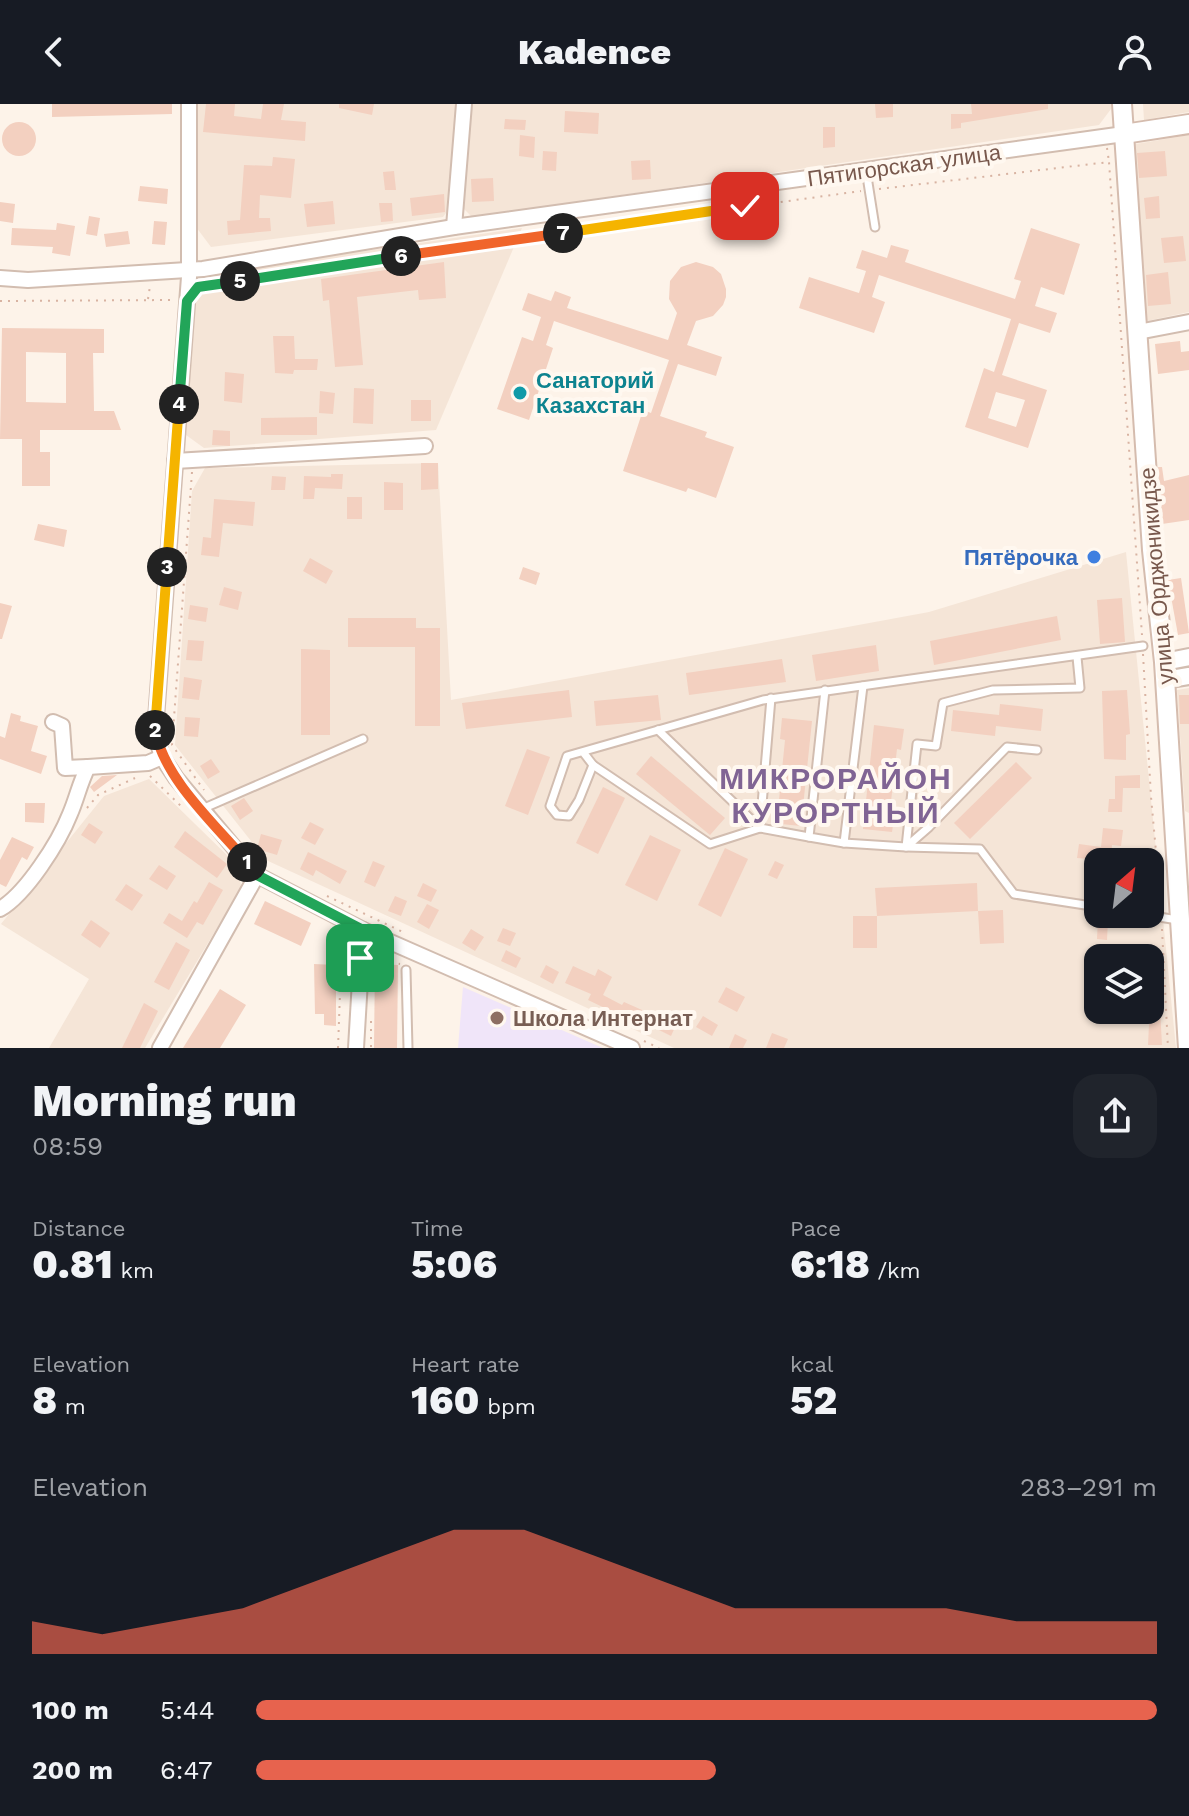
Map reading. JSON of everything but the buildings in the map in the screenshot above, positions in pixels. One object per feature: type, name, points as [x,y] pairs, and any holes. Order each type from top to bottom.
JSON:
[{"type":"main road","name":"улица Орджоникидзе","points":[[1122,104],[1152,550],[1182,819],[1171,919],[1188,1048]]},
{"type":"main road","name":"Пятигорская улица","points":[[1124,134],[1189,124]]},
{"type":"street","points":[[189,104],[189,270],[155,732],[162,757],[207,805],[257,875],[363,930],[638,1045]]},
{"type":"street","points":[[454,227],[464,104]]},
{"type":"street","name":"Пятигорская улица","points":[[0,278],[28,280],[189,270],[454,227],[1124,134]]},
{"type":"street","points":[[1138,332],[1189,322]]},
{"type":"street","points":[[175,461],[425,446]]},
{"type":"street","points":[[1164,671],[1189,657]]},
{"type":"street","points":[[1164,671],[1189,676]]},
{"type":"street","points":[[53,722],[62,726],[65,768],[148,763],[162,757]]},
{"type":"street","points":[[0,909],[37,872],[51,850],[70,815],[88,767]]},
{"type":"street","points":[[160,1048],[257,875]]},
{"type":"street","points":[[356,1048],[363,930]]},
{"type":"lane","points":[[866,170],[875,227]]},
{"type":"lane","points":[[593,765],[569,816],[557,815],[550,806],[567,756],[771,698],[1143,646]]},
{"type":"lane","points":[[906,847],[917,744],[936,746],[943,703],[993,690],[1080,688],[1077,657]]},
{"type":"lane","points":[[844,843],[863,686]]},
{"type":"lane","points":[[809,837],[825,690]]},
{"type":"lane","points":[[760,828],[771,698]]},
{"type":"lane","points":[[658,730],[760,828]]},
{"type":"lane","points":[[207,805],[363,739]]},
{"type":"lane","points":[[906,847],[1007,747],[1037,750]]},
{"type":"lane","points":[[583,752],[593,765],[710,844],[760,828],[844,843],[980,849],[1014,894],[1084,905]]},
{"type":"lane","points":[[1164,918],[1171,919]]},
{"type":"lane","points":[[406,970],[408,1048]]},
{"type":"path","points":[[0,301],[187,301],[198,287],[453,247],[870,190],[1109,162],[1151,797],[1171,919],[1168,1048]]},
{"type":"path","points":[[148,300],[151,273]]},
{"type":"path","points":[[192,459],[186,580],[172,745],[207,805]]},
{"type":"path","points":[[83,812],[98,795],[134,778]]},
{"type":"path","points":[[318,892],[416,939]]},
{"type":"path","points":[[338,1048],[341,966],[348,936],[340,918]]},
{"type":"path","points":[[360,958],[395,962],[406,970]]},
{"type":"path","points":[[638,1045],[659,1048]]},
{"type":"shaded area","points":[[196,104],[457,104],[451,206],[443,217],[211,247],[196,227]]},
{"type":"shaded area","points":[[470,104],[1111,104],[1111,109],[1099,125],[472,217],[462,207]]},
{"type":"shaded area","points":[[1143,104],[1189,104],[1189,112],[1144,120]]},
{"type":"shaded area","points":[[1189,135],[1189,312],[1147,321],[1130,145]]},
{"type":"shaded area","points":[[522,228],[436,430],[204,448],[186,435],[193,300],[215,273]]},
{"type":"shaded area","points":[[438,463],[451,700],[929,612],[1126,552],[1156,848],[1084,848],[1084,928],[1164,928],[1176,1048],[674,1048],[266,860],[175,745],[192,491],[205,468]]},
{"type":"shaded area","points":[[1189,688],[1189,813],[1185,811],[1177,690]]},
{"type":"shaded area","points":[[149,779],[239,867],[241,888],[145,1048],[49,1048],[89,979],[1,924],[104,796]]},
{"type":"shaded area","name":"Школа Интернат","points":[[463,987],[603,1048],[458,1048]]},
{"type":"place","name":"Санаторий Казахстан","points":[[520,393]]},
{"type":"place","name":"Пятёрочка","points":[[1094,557]]},
{"type":"place","name":"Школа Интернат","points":[[497,1018]]},
{"type":"district","name":"МИКРОРАЙОН КУРОРТНЫЙ","points":[[836,796]]},
{"type":"route","points":[[360,958],[363,930],[257,875],[176,778],[162,757],[155,732],[187,301],[198,287],[745,206]]}]
